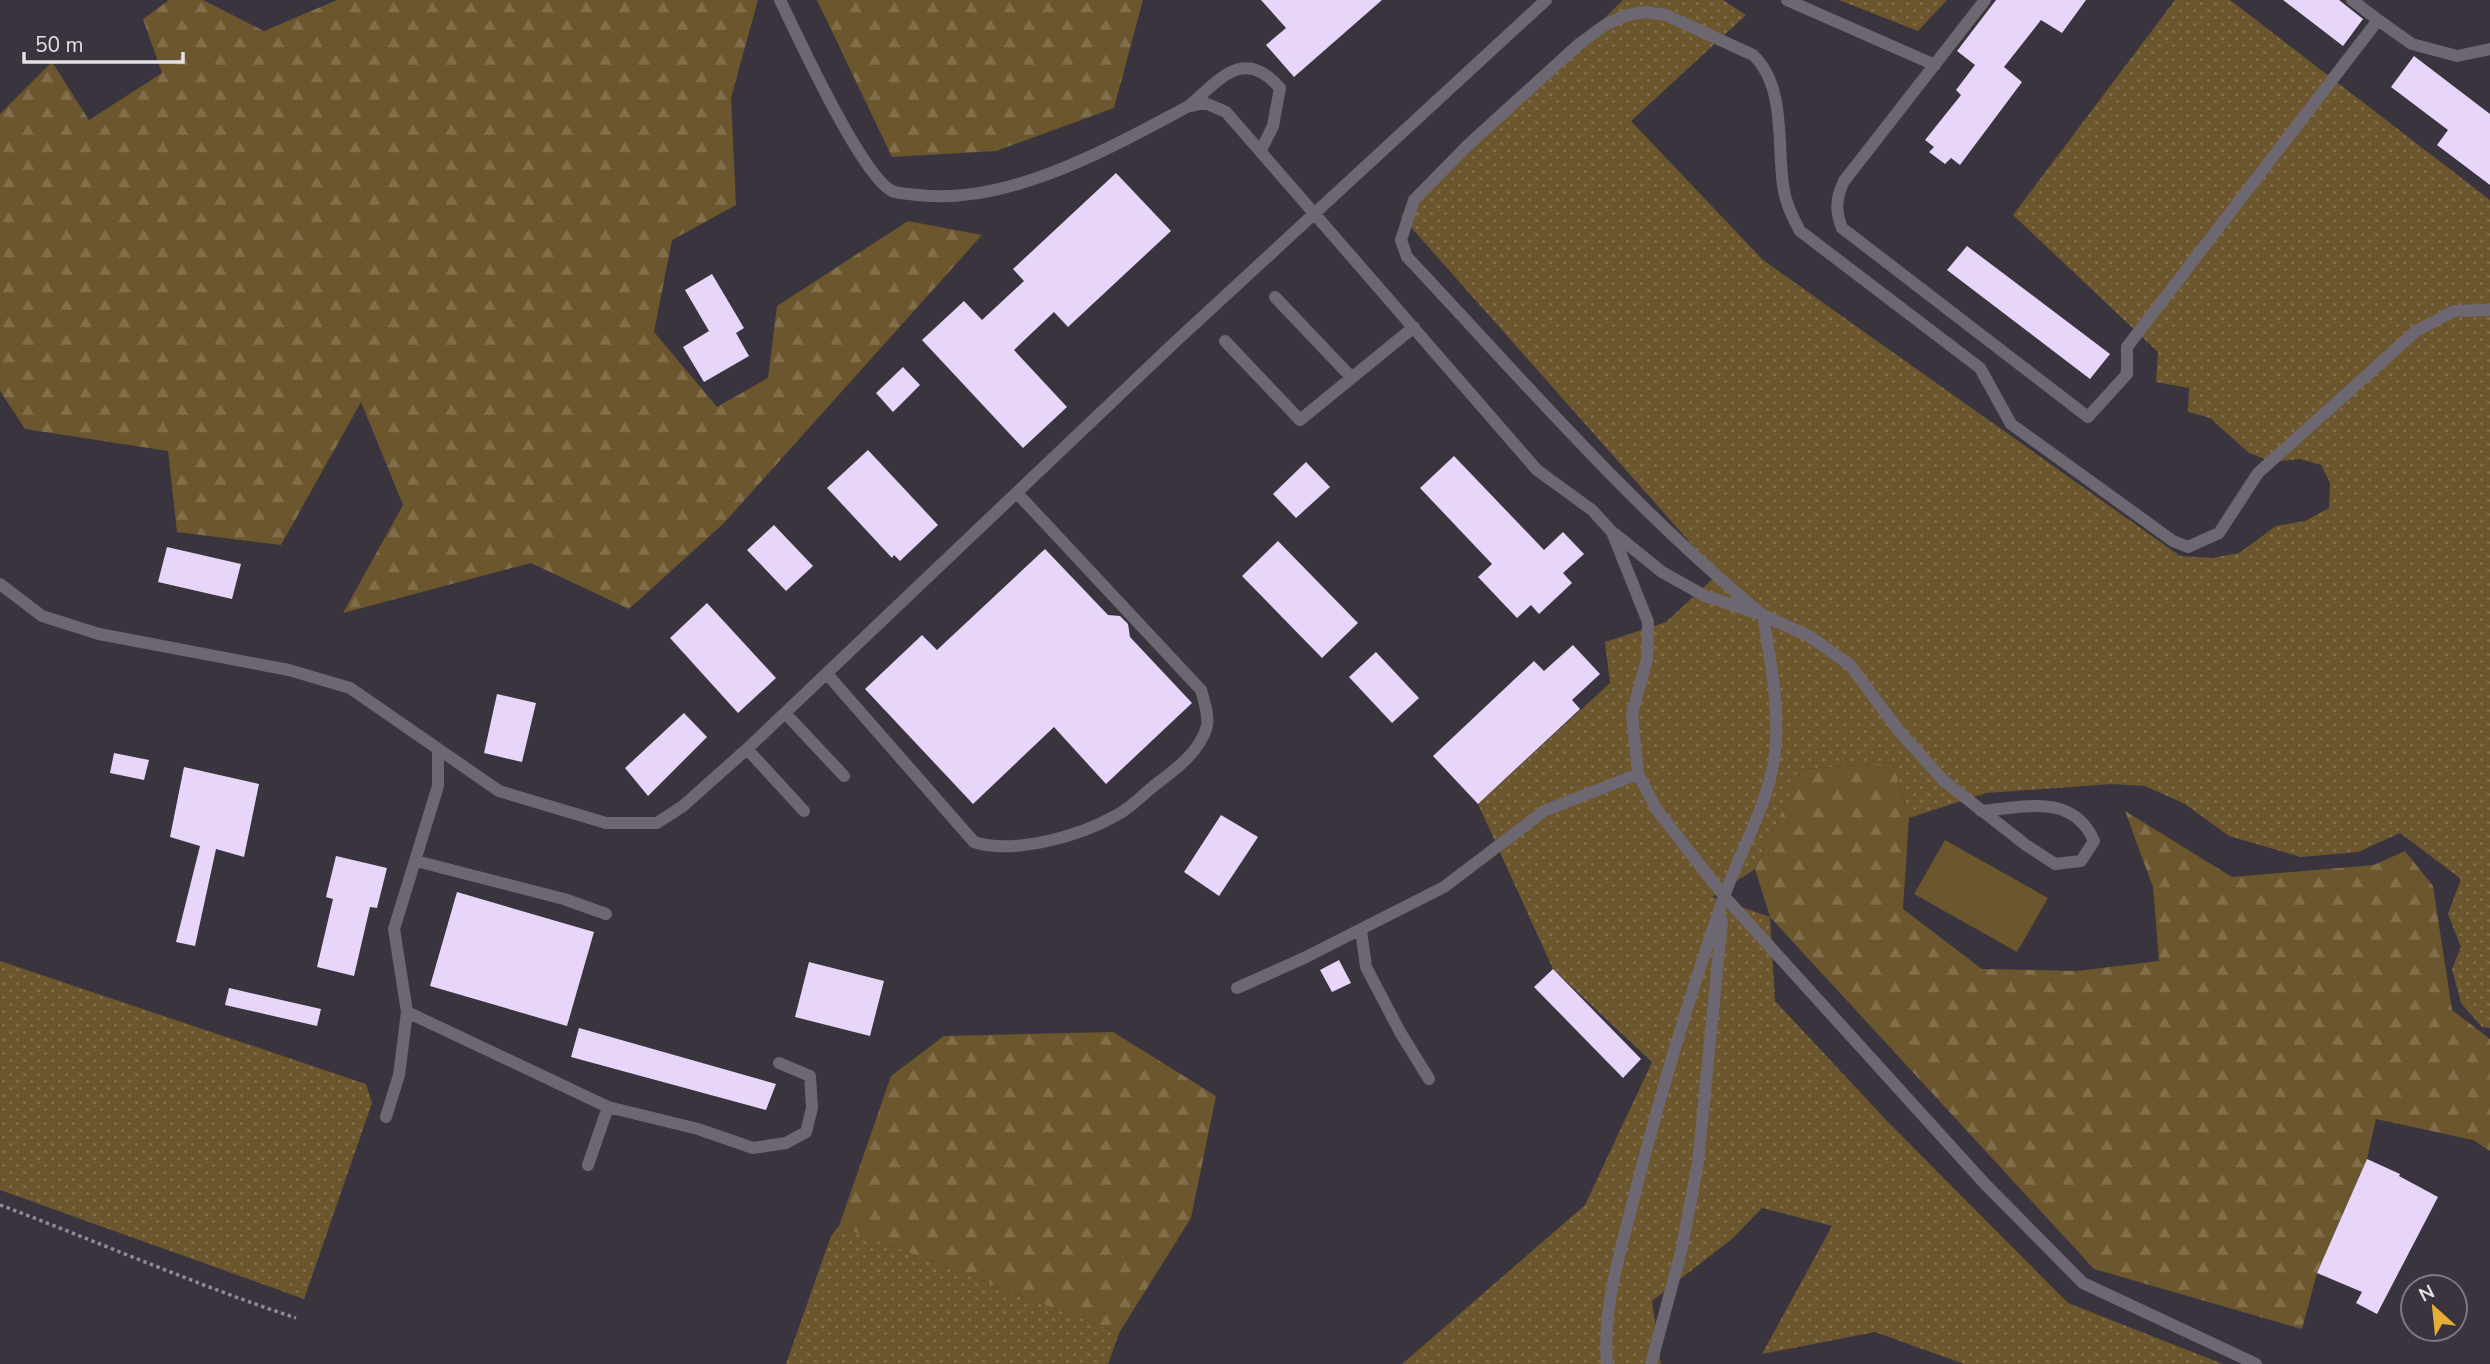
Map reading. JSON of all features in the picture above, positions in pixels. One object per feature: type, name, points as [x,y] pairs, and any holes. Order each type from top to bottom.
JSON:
[{"type":"lane","points":[[780,0],[867,168],[892,191],[936,197],[977,193],[1077,164],[1187,107],[1219,80],[1248,66],[1266,72],[1280,88],[1273,126],[1261,150]]},
{"type":"lane","points":[[0,584],[42,616],[99,634],[289,670],[350,688],[499,792],[606,823],[657,823],[683,807],[747,749],[1017,493],[1546,0]]},
{"type":"lane","points":[[1787,0],[1935,65]]},
{"type":"lane","points":[[1985,0],[1844,181],[1838,195],[1836,213],[1842,228],[2088,417],[2127,374],[2127,347],[2378,20]]},
{"type":"lane","points":[[2351,0],[2412,44],[2457,56],[2490,49]]},
{"type":"lane","points":[[1607,1364],[1611,1294],[1619,1251],[1678,1030],[1724,896],[1765,795],[1775,753],[1776,710],[1763,615],[1709,571],[1657,521],[1407,257],[1401,240],[1414,201],[1468,145],[1579,44],[1624,16],[1645,12],[1665,15],[1753,55],[1761,63],[1774,93],[1783,187],[1787,204],[1800,231],[1980,368],[2011,424],[2173,541],[2188,547],[2219,533],[2258,473],[2359,386],[2416,331],[2454,311],[2490,310]]},
{"type":"lane","points":[[1216,107],[1219,80]]},
{"type":"lane","points":[[1187,107],[1205,103],[1226,111],[1537,470],[1592,510],[1612,532],[1662,572],[1705,596],[1763,615],[1810,636],[1850,665],[1899,731],[1944,781],[1980,811],[2055,864],[2081,861],[2094,841],[2086,822],[2062,808],[2026,806],[1980,811]]},
{"type":"lane","points":[[1242,129],[1258,131],[1273,126]]},
{"type":"lane","points":[[1275,297],[1352,378]]},
{"type":"lane","points":[[1225,341],[1300,421],[1414,327]]},
{"type":"lane","points":[[827,674],[974,842],[993,848],[1022,846],[1093,826],[1119,814],[1180,766],[1195,748],[1207,726],[1201,690],[1017,493]]},
{"type":"lane","points":[[1612,532],[1648,622],[1647,659],[1632,714],[1638,774],[1657,810],[1724,896],[1985,1184],[2083,1283],[2239,1360],[2256,1364]]},
{"type":"lane","points":[[785,713],[845,776]]},
{"type":"lane","points":[[747,749],[804,811]]},
{"type":"lane","points":[[386,1117],[399,1075],[407,1012],[394,929],[438,786],[438,751]]},
{"type":"lane","points":[[1237,988],[1361,930],[1444,887],[1544,811],[1638,774]]},
{"type":"lane","points":[[415,861],[564,900],[606,915]]},
{"type":"lane","points":[[1651,1364],[1681,1252],[1698,1163],[1724,896]]},
{"type":"lane","points":[[1361,930],[1366,967],[1399,1032],[1429,1079]]},
{"type":"lane","points":[[407,1012],[608,1107],[698,1129],[752,1148],[786,1143],[806,1132],[812,1108],[810,1076],[779,1063]]},
{"type":"lane","points":[[588,1165],[608,1107]]},
{"type":"path","points":[[0,1205],[128,1253],[208,1289],[296,1318]]},
{"type":"green space","points":[[169,0],[203,0],[264,31],[337,0],[758,0],[731,98],[736,205],[672,240],[654,332],[717,407],[768,378],[777,306],[908,221],[982,235],[723,524],[629,609],[531,563],[343,613],[403,505],[361,402],[281,545],[177,532],[168,451],[25,429],[0,391],[0,114],[52,62],[89,120],[162,73],[143,19]]},
{"type":"green space","points":[[817,0],[1143,0],[1114,108],[996,151],[892,157]]},
{"type":"green space","points":[[1623,0],[1723,0],[1746,15],[1631,121],[1763,260],[2180,556],[2212,558],[2239,553],[2276,526],[2305,521],[2329,508],[2330,483],[2321,465],[2300,459],[2273,462],[2249,453],[2210,418],[2188,412],[2189,388],[2156,382],[2158,352],[2013,215],[2175,0],[2230,0],[2490,200],[2490,1028],[2482,1027],[2461,1003],[2452,969],[2461,947],[2448,914],[2461,879],[2400,833],[2358,852],[2301,857],[2229,836],[2185,804],[2145,786],[2112,784],[1986,793],[1909,818],[1893,763],[1802,769],[1755,869],[1712,897],[1770,917],[1775,1001],[1889,1123],[2068,1303],[2223,1364],[1964,1364],[1875,1332],[1762,1354],[1832,1226],[1762,1208],[1732,1239],[1652,1301],[1661,1364],[1402,1364],[1585,1205],[1652,1062],[1553,969],[1478,804],[1610,683],[1605,642],[1666,622],[1718,574],[1401,216]]},
{"type":"green space","points":[[1839,0],[1947,0],[1918,31]]},
{"type":"green space","points":[[1893,763],[1909,818],[1903,909],[1982,969],[2077,971],[2159,961],[2153,887],[2125,811],[2232,877],[2374,865],[2405,851],[2433,886],[2452,1010],[2490,1039],[2490,1151],[2473,1140],[2376,1119],[2367,1159],[2317,1273],[2302,1329],[2094,1269],[1770,917],[1755,869],[1802,769]]},
{"type":"green space","points":[[1945,840],[2048,898],[2017,952],[1914,894]]},
{"type":"green space","points":[[0,961],[366,1084],[372,1103],[304,1299],[0,1190]]},
{"type":"green space","points":[[1113,1032],[1216,1096],[1191,1218],[1119,1333],[839,1226],[891,1076],[944,1036]]},
{"type":"green space","points":[[839,1226],[1119,1333],[1108,1364],[786,1364],[831,1236]]},
{"type":"building","points":[[1261,0],[1382,0],[1294,77],[1266,45],[1286,28]]},
{"type":"building","points":[[1996,0],[2086,0],[2062,33],[2041,20],[2004,67],[2022,82],[1960,165],[1951,158],[1945,164],[1929,152],[1934,147],[1925,140],[1961,95],[1956,90],[1975,65],[1957,51]]},
{"type":"building","points":[[2283,0],[2339,0],[2363,19],[2343,46]]},
{"type":"building","points":[[2414,56],[2490,114],[2490,185],[2437,145],[2448,130],[2391,87]]},
{"type":"building","points":[[1116,173],[1171,231],[1068,327],[1054,312],[1014,350],[1067,407],[1023,448],[922,340],[964,301],[982,320],[1024,281],[1013,269]]},
{"type":"building","points":[[1967,246],[2110,354],[2090,379],[1947,270]]},
{"type":"building","points":[[712,274],[744,328],[736,333],[749,356],[704,382],[683,347],[709,331],[685,290]]},
{"type":"building","points":[[903,367],[920,385],[893,412],[876,393]]},
{"type":"building","points":[[868,450],[938,525],[900,561],[894,555],[892,558],[827,488]]},
{"type":"building","points":[[1454,456],[1544,550],[1563,532],[1584,554],[1563,573],[1572,583],[1539,614],[1531,605],[1517,618],[1478,577],[1492,564],[1420,488]]},
{"type":"building","points":[[1306,462],[1330,487],[1296,518],[1273,494]]},
{"type":"building","points":[[774,525],[813,566],[786,591],[747,550]]},
{"type":"building","points":[[1278,541],[1358,623],[1322,658],[1242,576]]},
{"type":"building","points":[[167,547],[241,564],[232,599],[158,582]]},
{"type":"building","points":[[1045,549],[1108,615],[1120,616],[1128,624],[1130,637],[1192,703],[1106,784],[1054,727],[973,804],[865,689],[922,635],[937,650]]},
{"type":"building","points":[[707,603],[776,678],[738,713],[670,638]]},
{"type":"building","points":[[1573,645],[1600,674],[1572,700],[1580,709],[1478,804],[1433,756],[1534,661],[1544,671]]},
{"type":"building","points":[[1376,652],[1419,698],[1392,723],[1349,677]]},
{"type":"building","points":[[497,694],[536,703],[522,762],[484,753]]},
{"type":"building","points":[[684,713],[707,737],[648,796],[625,768]]},
{"type":"building","points":[[114,753],[149,760],[144,780],[110,773]]},
{"type":"building","points":[[184,767],[259,784],[244,857],[216,849],[195,946],[176,942],[200,846],[170,837]]},
{"type":"building","points":[[1221,815],[1258,837],[1219,896],[1184,872]]},
{"type":"building","points":[[336,856],[387,868],[377,908],[370,907],[354,976],[317,967],[333,899],[326,897]]},
{"type":"building","points":[[457,892],[594,932],[567,1026],[430,986]]},
{"type":"building","points":[[1339,960],[1351,983],[1332,992],[1320,970]]},
{"type":"building","points":[[809,962],[884,981],[870,1036],[795,1017]]},
{"type":"building","points":[[1553,969],[1641,1059],[1623,1078],[1534,987]]},
{"type":"building","points":[[229,988],[321,1009],[317,1026],[225,1005]]},
{"type":"building","points":[[579,1028],[776,1084],[766,1110],[571,1057]]},
{"type":"building","points":[[2367,1159],[2400,1174],[2399,1176],[2438,1197],[2377,1314],[2356,1303],[2362,1292],[2317,1273]]}]
